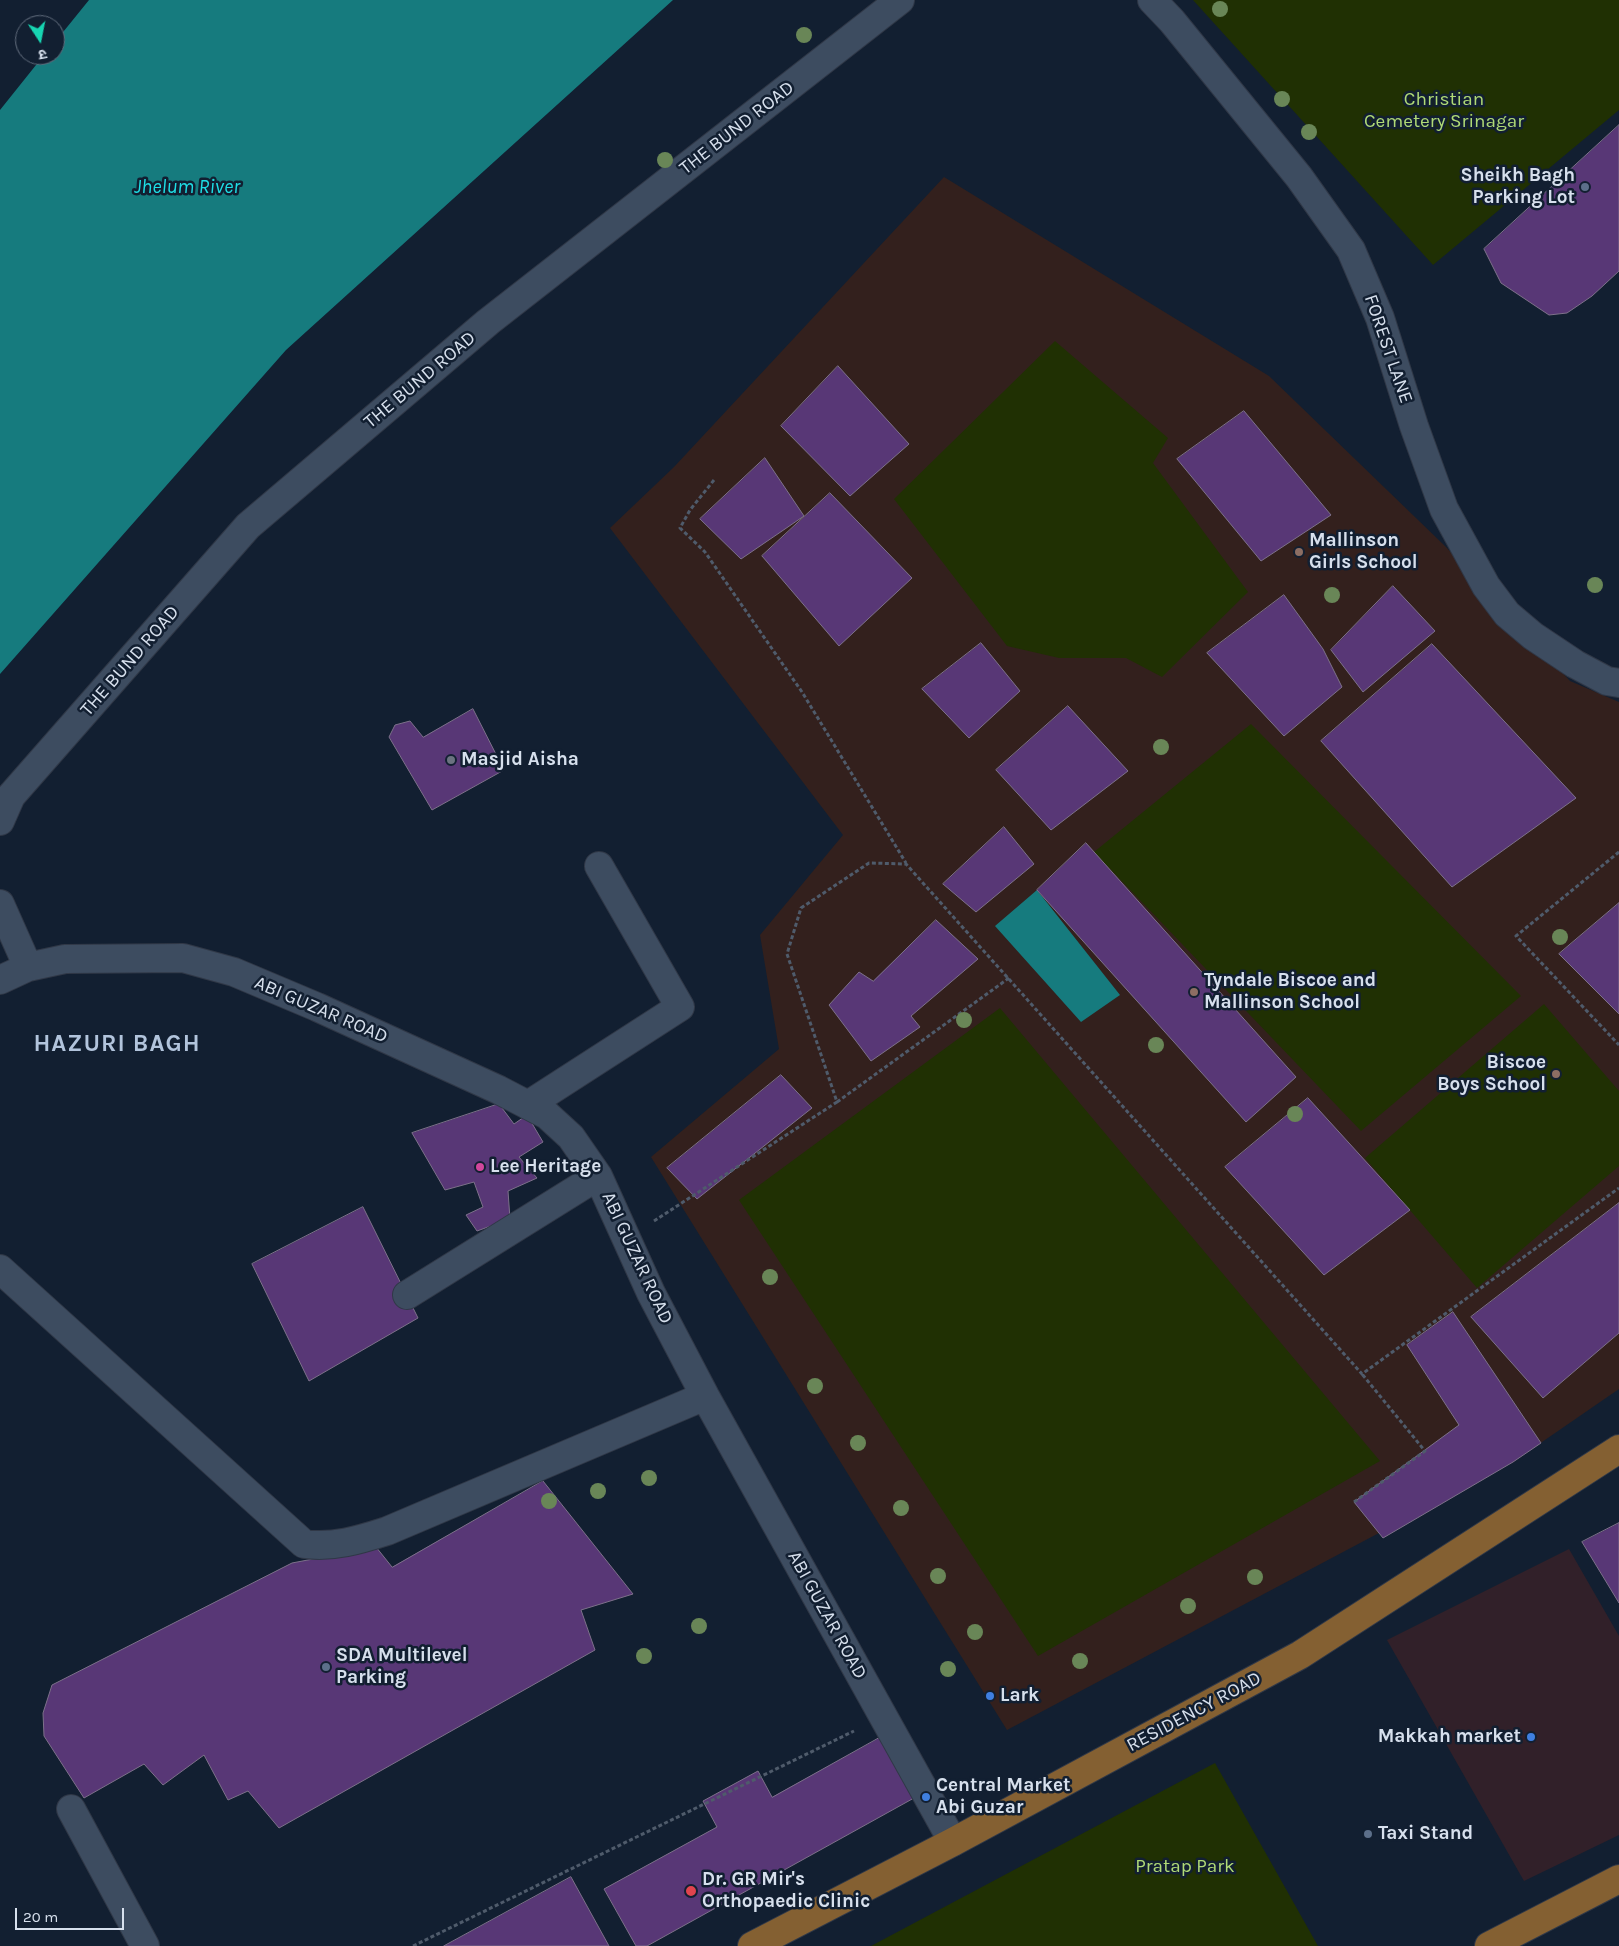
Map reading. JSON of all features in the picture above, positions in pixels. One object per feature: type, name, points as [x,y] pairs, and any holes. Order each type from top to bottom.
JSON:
[{"type":"main road","name":"RESIDENCY ROAD","points":[[752,1946],[953,1842],[1300,1655],[1619,1449]]},
{"type":"main road","points":[[1489,1946],[1619,1879]]},
{"type":"street","name":"THE BUND ROAD","points":[[0,821],[11,796],[248,526],[488,322],[900,0]]},
{"type":"street","name":"FOREST LANE","points":[[1152,0],[1172,21],[1299,177],[1351,250],[1380,318],[1414,426],[1444,509],[1486,586],[1507,614],[1533,636],[1575,664],[1608,681],[1619,683]]},
{"type":"street","points":[[528,1105],[680,1007],[599,866]]},
{"type":"street","points":[[0,904],[28,967]]},
{"type":"street","name":"ABI GUZAR ROAD","points":[[0,980],[28,967],[64,959],[183,958],[234,972],[317,1007],[499,1090],[547,1115],[571,1137],[598,1176],[652,1293],[705,1396],[953,1842]]},
{"type":"street","points":[[407,1295],[598,1176]]},
{"type":"street","points":[[0,1269],[304,1544],[320,1546],[342,1544],[387,1531],[705,1396]]},
{"type":"street","points":[[71,1809],[145,1946]]},
{"type":"path","points":[[714,480],[690,510],[680,528],[706,552],[802,692],[906,864],[1362,1374],[1425,1451],[1354,1502]]},
{"type":"path","points":[[1619,852],[1516,936],[1619,1045]]},
{"type":"path","points":[[837,1102],[787,954],[801,908],[869,863],[906,864]]},
{"type":"path","points":[[627,1239],[837,1102],[1009,978]]},
{"type":"path","points":[[1362,1374],[1619,1188]]},
{"type":"path","points":[[413,1946],[884,1717]]},
{"type":"shaded area","name":"Tyndale Biscoe and Mallinson School","points":[[944,177],[1269,376],[1446,547],[1570,681],[1619,702],[1619,1389],[1513,1462],[1007,1730],[651,1157],[779,1049],[760,935],[843,835],[610,528],[674,467]]},
{"type":"shaded area","name":"Makkah market","points":[[1569,1549],[1619,1636],[1619,1835],[1524,1881],[1387,1640]]},
{"type":"green space","name":"Christian Cemetery Srinagar","points":[[1193,0],[1619,0],[1619,110],[1433,265]]},
{"type":"green space","points":[[1055,341],[1168,438],[1153,463],[1248,592],[1162,677],[1126,658],[1059,658],[1007,646],[894,499]]},
{"type":"green space","points":[[1251,724],[1521,996],[1361,1131],[1094,852]]},
{"type":"green space","points":[[1544,1004],[1619,1091],[1619,1166],[1477,1288],[1365,1158]]},
{"type":"green space","points":[[1000,1008],[1380,1461],[1038,1656],[739,1200]]},
{"type":"green space","name":"Pratap Park","points":[[1215,1763],[1318,1946],[871,1946]]},
{"type":"water","name":"Jhelum River","points":[[89,0],[673,0],[286,350],[0,674],[0,110],[36,65],[65,65],[65,30]]},
{"type":"water","points":[[1037,890],[1120,995],[1081,1022],[995,926]]},
{"type":"building","name":"Sheikh Bagh Parking Lot","points":[[1619,125],[1619,271],[1592,296],[1567,313],[1549,315],[1501,283],[1484,249]]},
{"type":"building","points":[[838,366],[909,444],[850,496],[781,426]]},
{"type":"building","points":[[1244,411],[1331,515],[1261,561],[1177,459]]},
{"type":"building","points":[[765,458],[804,516],[741,559],[700,519]]},
{"type":"building","points":[[830,493],[912,578],[839,646],[762,556]]},
{"type":"building","points":[[1393,586],[1435,631],[1363,692],[1331,650]]},
{"type":"building","points":[[1284,595],[1323,649],[1342,687],[1284,736],[1207,653]]},
{"type":"building","points":[[981,643],[1020,691],[969,738],[922,689]]},
{"type":"building","points":[[1432,644],[1576,798],[1452,887],[1321,741]]},
{"type":"building","points":[[1068,706],[1128,771],[1051,830],[996,770]]},
{"type":"building","name":"Masjid Aisha","points":[[473,709],[504,770],[432,810],[389,737],[395,725],[410,721],[423,737]]},
{"type":"building","points":[[1004,827],[1034,864],[976,912],[943,884]]},
{"type":"building","points":[[1086,843],[1296,1077],[1246,1122],[1037,890]]},
{"type":"building","points":[[1619,903],[1619,1014],[1559,954]]},
{"type":"building","points":[[936,920],[978,959],[911,1016],[920,1027],[871,1061],[829,1005],[859,972],[873,981]]},
{"type":"building","points":[[781,1075],[812,1108],[697,1199],[667,1168]]},
{"type":"building","points":[[1308,1098],[1410,1210],[1324,1275],[1225,1167]]},
{"type":"building","name":"Lee Heritage","points":[[499,1104],[514,1124],[527,1115],[543,1142],[519,1157],[537,1178],[508,1191],[510,1219],[477,1231],[466,1215],[483,1207],[474,1182],[445,1190],[412,1133]]},
{"type":"building","points":[[1619,1203],[1619,1333],[1543,1398],[1471,1317]]},
{"type":"building","points":[[363,1207],[418,1318],[309,1381],[252,1264]]},
{"type":"building","points":[[1453,1312],[1541,1443],[1513,1462],[1383,1538],[1354,1502],[1459,1425],[1407,1345]]},
{"type":"building","name":"SDA Multilevel Parking","points":[[543,1481],[633,1594],[581,1610],[595,1650],[279,1828],[248,1791],[228,1800],[204,1755],[163,1785],[144,1764],[84,1798],[44,1736],[43,1713],[52,1685],[292,1563],[376,1547],[392,1567]]},
{"type":"building","points":[[1619,1523],[1619,1603],[1582,1542]]},
{"type":"building","points":[[890,1732],[923,1793],[647,1946],[636,1946],[604,1889],[717,1827],[703,1801],[758,1771],[772,1797]]},
{"type":"building","points":[[571,1877],[609,1946],[444,1946]]},
{"type":"place","name":"Sheikh Bagh Parking Lot","points":[[1585,187]]},
{"type":"place","name":"Mallinson Girls School","points":[[1299,552]]},
{"type":"place","name":"Masjid Aisha","points":[[451,760]]},
{"type":"place","name":"Tyndale Biscoe and Mallinson School","points":[[1194,992]]},
{"type":"place","name":"Biscoe Boys School","points":[[1556,1074]]},
{"type":"place","name":"Lee Heritage","points":[[480,1167]]},
{"type":"place","name":"SDA Multilevel Parking","points":[[326,1667]]},
{"type":"place","name":"Lark","points":[[990,1696]]},
{"type":"place","name":"Makkah market","points":[[1531,1737]]},
{"type":"place","name":"Central Market Abi Guzar","points":[[926,1797]]},
{"type":"place","name":"Taxi Stand","points":[[1368,1834]]},
{"type":"place","name":"Dr. GR Mir's Orthopaedic Clinic","points":[[691,1891]]},
{"type":"district","name":"HAZURI BAGH","points":[[117,1044]]}]
